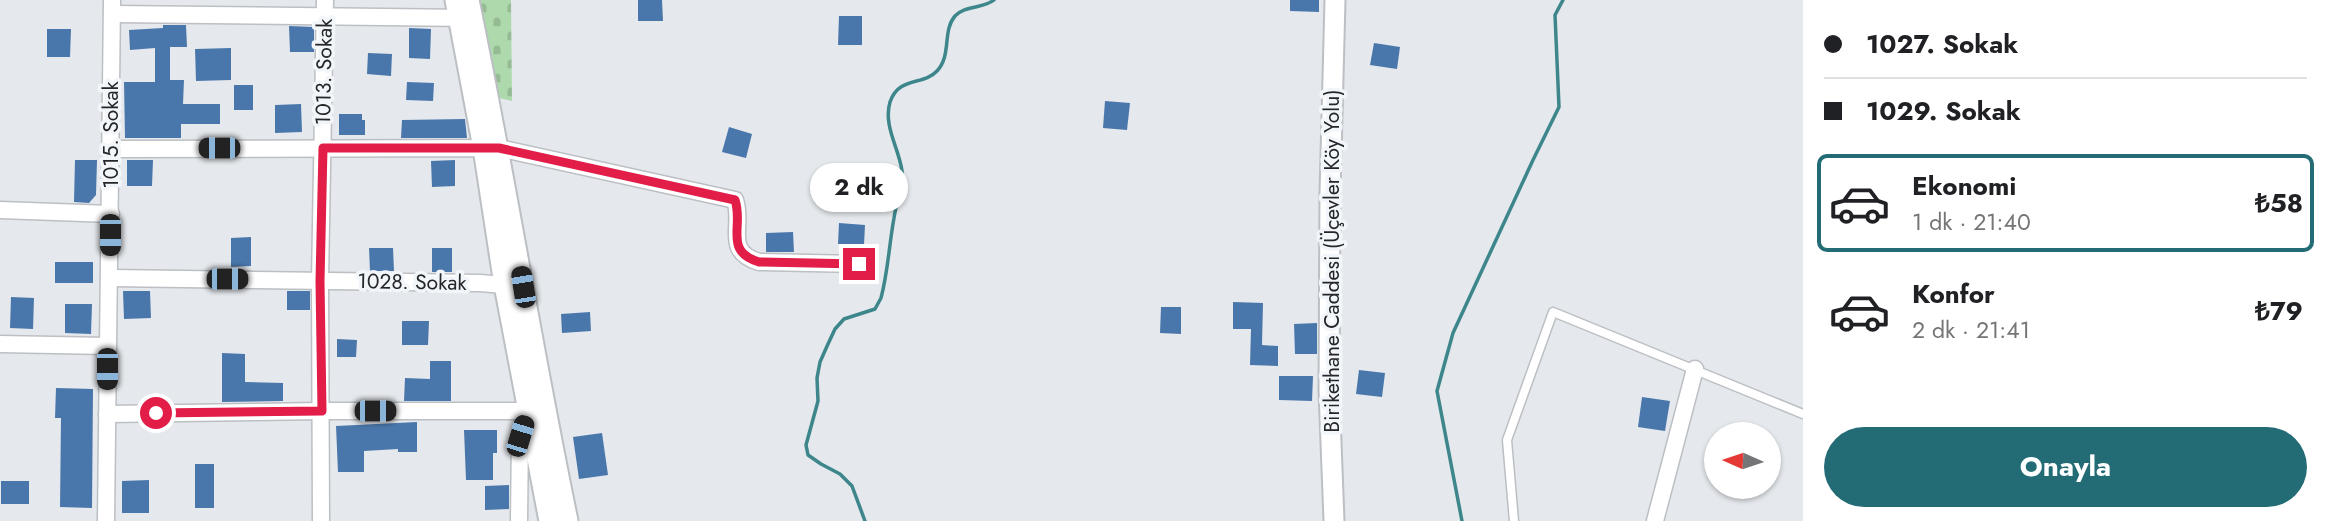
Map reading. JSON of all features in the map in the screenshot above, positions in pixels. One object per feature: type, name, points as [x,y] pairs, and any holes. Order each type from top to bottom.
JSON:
[{"type":"street","name":"Birikethane Caddesi (Üçevler Köy Yolu)","points":[[1334,521],[1329,377],[1335,0]]},
{"type":"street","points":[[112,7],[464,9],[568,521]]},
{"type":"street","name":"1015. Sokak","points":[[106,521],[112,7]]},
{"type":"street","name":"1013. Sokak","points":[[321,521],[320,281],[326,8]]},
{"type":"street","points":[[111,149],[491,148],[735,200],[740,252],[745,258],[759,262],[859,264]]},
{"type":"street","points":[[491,148],[504,285],[549,521]]},
{"type":"street","points":[[0,211],[111,214]]},
{"type":"street","name":"1028. Sokak","points":[[110,278],[504,285]]},
{"type":"street","points":[[0,344],[107,346]]},
{"type":"street","points":[[1655,521],[1695,369]]},
{"type":"street","points":[[107,414],[528,411]]},
{"type":"street","points":[[519,521],[520,436],[528,411]]},
{"type":"lane","points":[[1514,521],[1507,440],[1553,312],[1803,414]]},
{"type":"green space","points":[[479,0],[511,0],[512,101],[499,98]]},
{"type":"building","points":[[638,0],[662,0],[663,21],[638,21]]},
{"type":"building","points":[[1290,0],[1319,0],[1319,12],[1290,11]]},
{"type":"building","points":[[839,16],[862,16],[862,45],[838,45]]},
{"type":"building","points":[[163,25],[186,25],[187,47],[170,47],[170,80],[184,80],[183,104],[220,104],[220,124],[181,124],[181,138],[125,138],[124,82],[155,82],[155,48],[130,50],[129,30],[163,28]]},
{"type":"building","points":[[289,26],[314,27],[314,52],[290,52]]},
{"type":"building","points":[[409,28],[431,29],[430,59],[409,58]]},
{"type":"building","points":[[47,29],[71,29],[70,57],[47,57]]},
{"type":"building","points":[[1374,43],[1400,47],[1397,69],[1370,65]]},
{"type":"building","points":[[231,48],[231,80],[196,81],[195,49]]},
{"type":"building","points":[[368,53],[392,54],[391,76],[367,74]]},
{"type":"building","points":[[407,82],[434,83],[433,101],[406,100]]},
{"type":"building","points":[[234,85],[253,85],[253,110],[234,110]]},
{"type":"building","points":[[1105,101],[1130,103],[1127,130],[1103,128]]},
{"type":"building","points":[[301,104],[302,132],[275,133],[275,105]]},
{"type":"building","points":[[339,114],[362,114],[362,120],[365,120],[365,135],[339,135]]},
{"type":"building","points":[[465,119],[467,138],[401,138],[402,120]]},
{"type":"building","points":[[729,127],[752,134],[746,158],[722,152]]},
{"type":"building","points":[[75,160],[97,160],[96,195],[89,203],[74,202]]},
{"type":"building","points":[[127,160],[153,160],[152,186],[127,186]]},
{"type":"building","points":[[455,160],[455,186],[432,187],[431,161]]},
{"type":"building","points":[[839,223],[865,225],[864,245],[838,244]]},
{"type":"building","points":[[793,232],[794,252],[766,252],[766,233]]},
{"type":"building","points":[[251,237],[251,266],[231,267],[231,238]]},
{"type":"building","points":[[369,248],[393,248],[394,271],[370,271]]},
{"type":"building","points":[[432,248],[452,248],[452,272],[432,272]]},
{"type":"building","points":[[55,262],[93,262],[93,283],[55,283]]},
{"type":"building","points":[[123,291],[150,291],[151,318],[124,319]]},
{"type":"building","points":[[287,291],[310,291],[310,310],[287,310]]},
{"type":"building","points":[[11,297],[34,298],[33,329],[10,328]]},
{"type":"building","points":[[1233,302],[1263,303],[1262,345],[1278,346],[1278,366],[1250,365],[1251,329],[1233,329]]},
{"type":"building","points":[[65,304],[92,304],[91,334],[65,333]]},
{"type":"building","points":[[1161,307],[1181,307],[1181,334],[1160,333]]},
{"type":"building","points":[[590,312],[591,331],[562,333],[561,314]]},
{"type":"building","points":[[402,321],[429,321],[428,345],[402,345]]},
{"type":"building","points":[[1317,323],[1317,354],[1295,354],[1294,324]]},
{"type":"building","points":[[337,339],[357,340],[356,357],[337,357]]},
{"type":"building","points":[[222,353],[245,354],[245,382],[283,383],[283,401],[222,402]]},
{"type":"building","points":[[430,361],[451,361],[451,401],[404,401],[405,378],[430,379]]},
{"type":"building","points":[[1359,370],[1385,373],[1382,397],[1356,394]]},
{"type":"building","points":[[1279,376],[1313,376],[1312,401],[1279,400]]},
{"type":"building","points":[[56,388],[93,389],[92,508],[60,507],[61,418],[55,418]]},
{"type":"building","points":[[1642,397],[1670,401],[1665,431],[1638,427]]},
{"type":"building","points":[[417,422],[417,452],[398,452],[398,449],[364,451],[364,472],[338,472],[336,426]]},
{"type":"building","points":[[464,430],[497,430],[497,453],[493,453],[493,480],[466,480]]},
{"type":"building","points":[[602,433],[608,475],[579,479],[573,437]]},
{"type":"building","points":[[195,464],[214,464],[214,508],[195,508]]},
{"type":"building","points":[[149,480],[149,513],[122,513],[122,481]]},
{"type":"building","points":[[1,481],[29,481],[29,504],[1,504]]},
{"type":"building","points":[[509,485],[509,509],[485,510],[485,486]]},
{"type":"waterway","points":[[865,521],[852,486],[840,474],[808,455],[806,445],[818,401],[817,378],[820,362],[835,329],[844,319],[875,309],[881,298],[902,177],[888,120],[890,102],[899,88],[931,76],[942,65],[949,29],[955,16],[964,10],[994,0]]},
{"type":"waterway","points":[[1462,521],[1437,391],[1453,333],[1559,107],[1555,15],[1563,0]]},
{"type":"route","points":[[156,413],[322,411],[320,281],[323,148],[499,148],[623,174],[735,200],[740,252],[745,258],[759,262],[859,264]]}]
